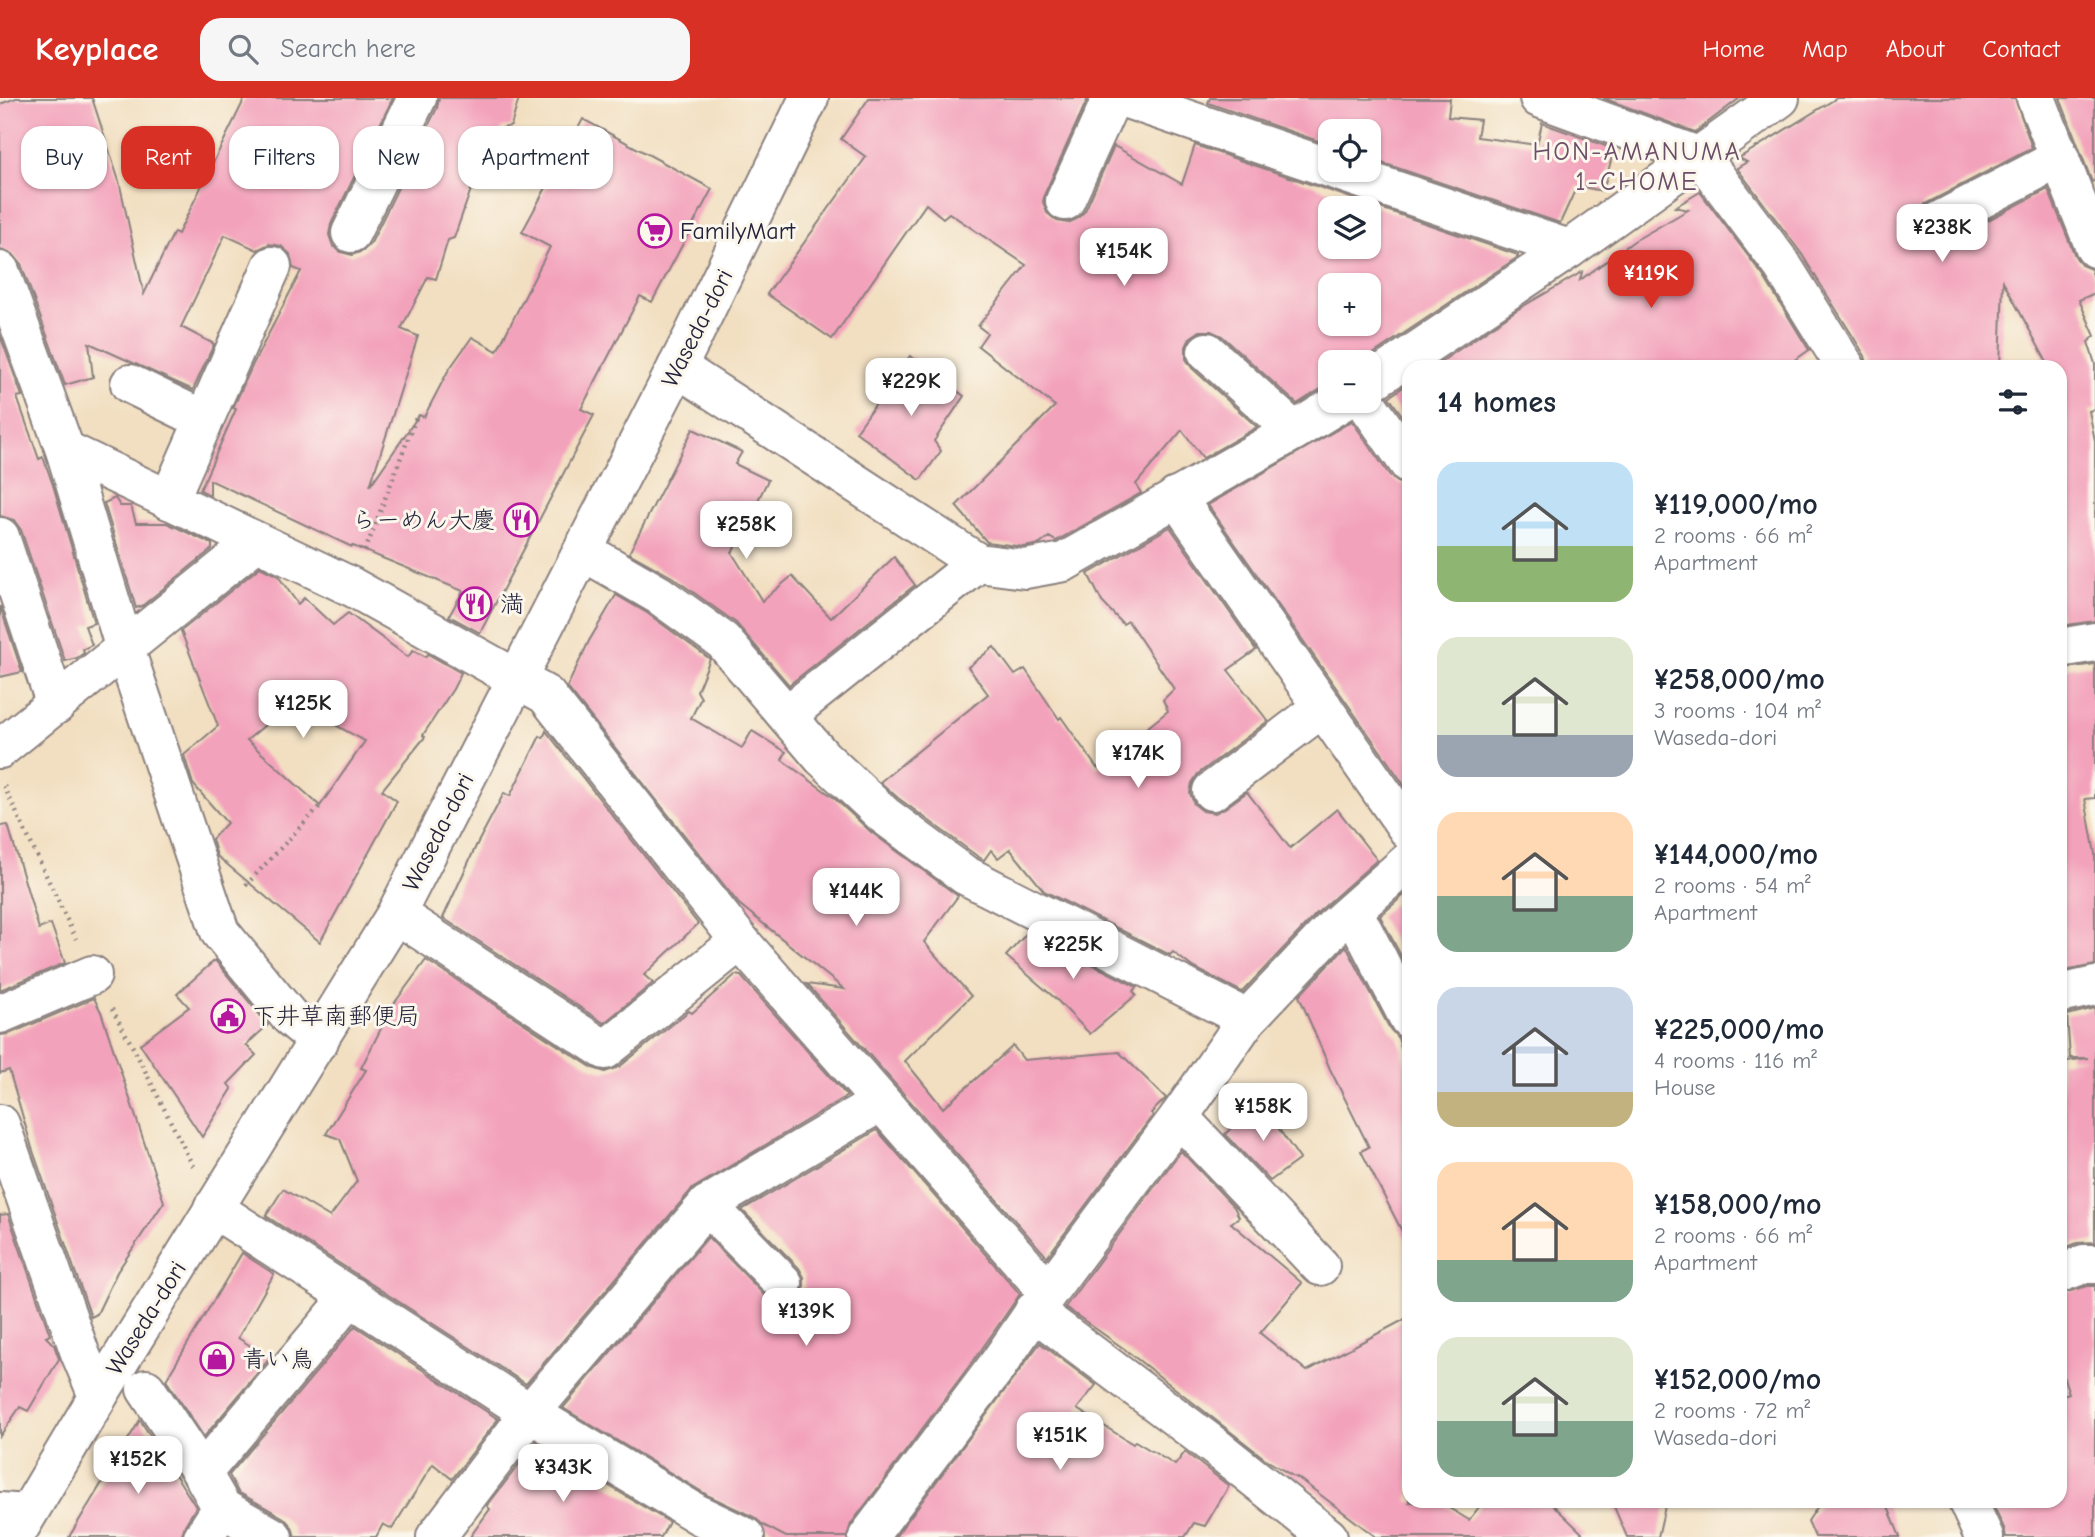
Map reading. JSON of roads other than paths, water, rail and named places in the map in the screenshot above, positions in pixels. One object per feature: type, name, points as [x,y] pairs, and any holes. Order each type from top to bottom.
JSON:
[{"type":"street","points":[[351,233],[417,98]]},
{"type":"street","name":"Waseda-dori","points":[[14,1521],[98,1396],[396,914],[677,367],[809,98]]},
{"type":"street","points":[[1065,201],[1112,98]]},
{"type":"street","points":[[1124,98],[1318,164]]},
{"type":"street","points":[[1539,98],[1700,157],[1782,265],[1841,360]]},
{"type":"street","points":[[1404,360],[1569,249],[1780,98]]},
{"type":"street","points":[[2036,98],[2095,248]]},
{"type":"street","points":[[1935,223],[2060,158]]},
{"type":"street","points":[[1371,182],[1569,249]]},
{"type":"street","points":[[169,500],[272,266]]},
{"type":"street","points":[[1,276],[65,450],[125,649],[220,932],[289,1016],[318,1041]]},
{"type":"street","points":[[1207,352],[1294,431]]},
{"type":"street","points":[[1381,375],[1402,361]]},
{"type":"street","points":[[677,367],[978,563],[1025,569],[1064,562],[1323,413]]},
{"type":"street","points":[[130,384],[204,420]]},
{"type":"street","points":[[1373,413],[1402,454]]},
{"type":"street","points":[[65,450],[352,587],[545,695],[740,941],[881,1102],[1041,1301],[1328,1537]]},
{"type":"street","points":[[1177,497],[1402,821]]},
{"type":"street","points":[[0,537],[56,705]]},
{"type":"street","points":[[0,750],[256,542]]},
{"type":"street","points":[[583,551],[659,595],[723,641],[822,757],[884,815],[965,875],[1247,1019]]},
{"type":"street","points":[[787,715],[978,563]]},
{"type":"street","points":[[2067,647],[2095,642]]},
{"type":"street","points":[[1212,791],[1323,707]]},
{"type":"street","points":[[867,1537],[998,1366],[1041,1301],[1179,1118],[1247,1019],[1333,928],[1402,867]]},
{"type":"street","points":[[1353,911],[1402,1006]]},
{"type":"street","points":[[396,914],[605,1050],[740,941]]},
{"type":"street","points":[[0,1014],[92,975]]},
{"type":"street","points":[[2067,992],[2095,986]]},
{"type":"street","points":[[436,1537],[530,1413],[707,1205],[881,1102]]},
{"type":"street","points":[[1179,1118],[1320,1266]]},
{"type":"street","points":[[3,1144],[98,1396]]},
{"type":"street","points":[[707,1205],[783,1283]]},
{"type":"street","points":[[214,1208],[530,1413],[693,1526],[745,1537]]},
{"type":"street","points":[[2067,1270],[2084,1264],[2095,1264]]},
{"type":"street","points":[[202,1473],[351,1296]]},
{"type":"street","points":[[146,1389],[202,1473],[212,1522],[273,1537]]},
{"type":"street","points":[[1971,1508],[1984,1537]]},
{"type":"place","name":"FamilyMart","points":[[655,231]]},
{"type":"place","name":"らーめん大慶","points":[[521,520]]},
{"type":"place","name":"満","points":[[475,604]]},
{"type":"place","name":"下井草南郵便局","points":[[228,1016]]},
{"type":"place","name":"青い鳥","points":[[217,1359]]},
{"type":"district","name":"HON-AMANUMA 1-CHOME","points":[[1637,167]]}]
